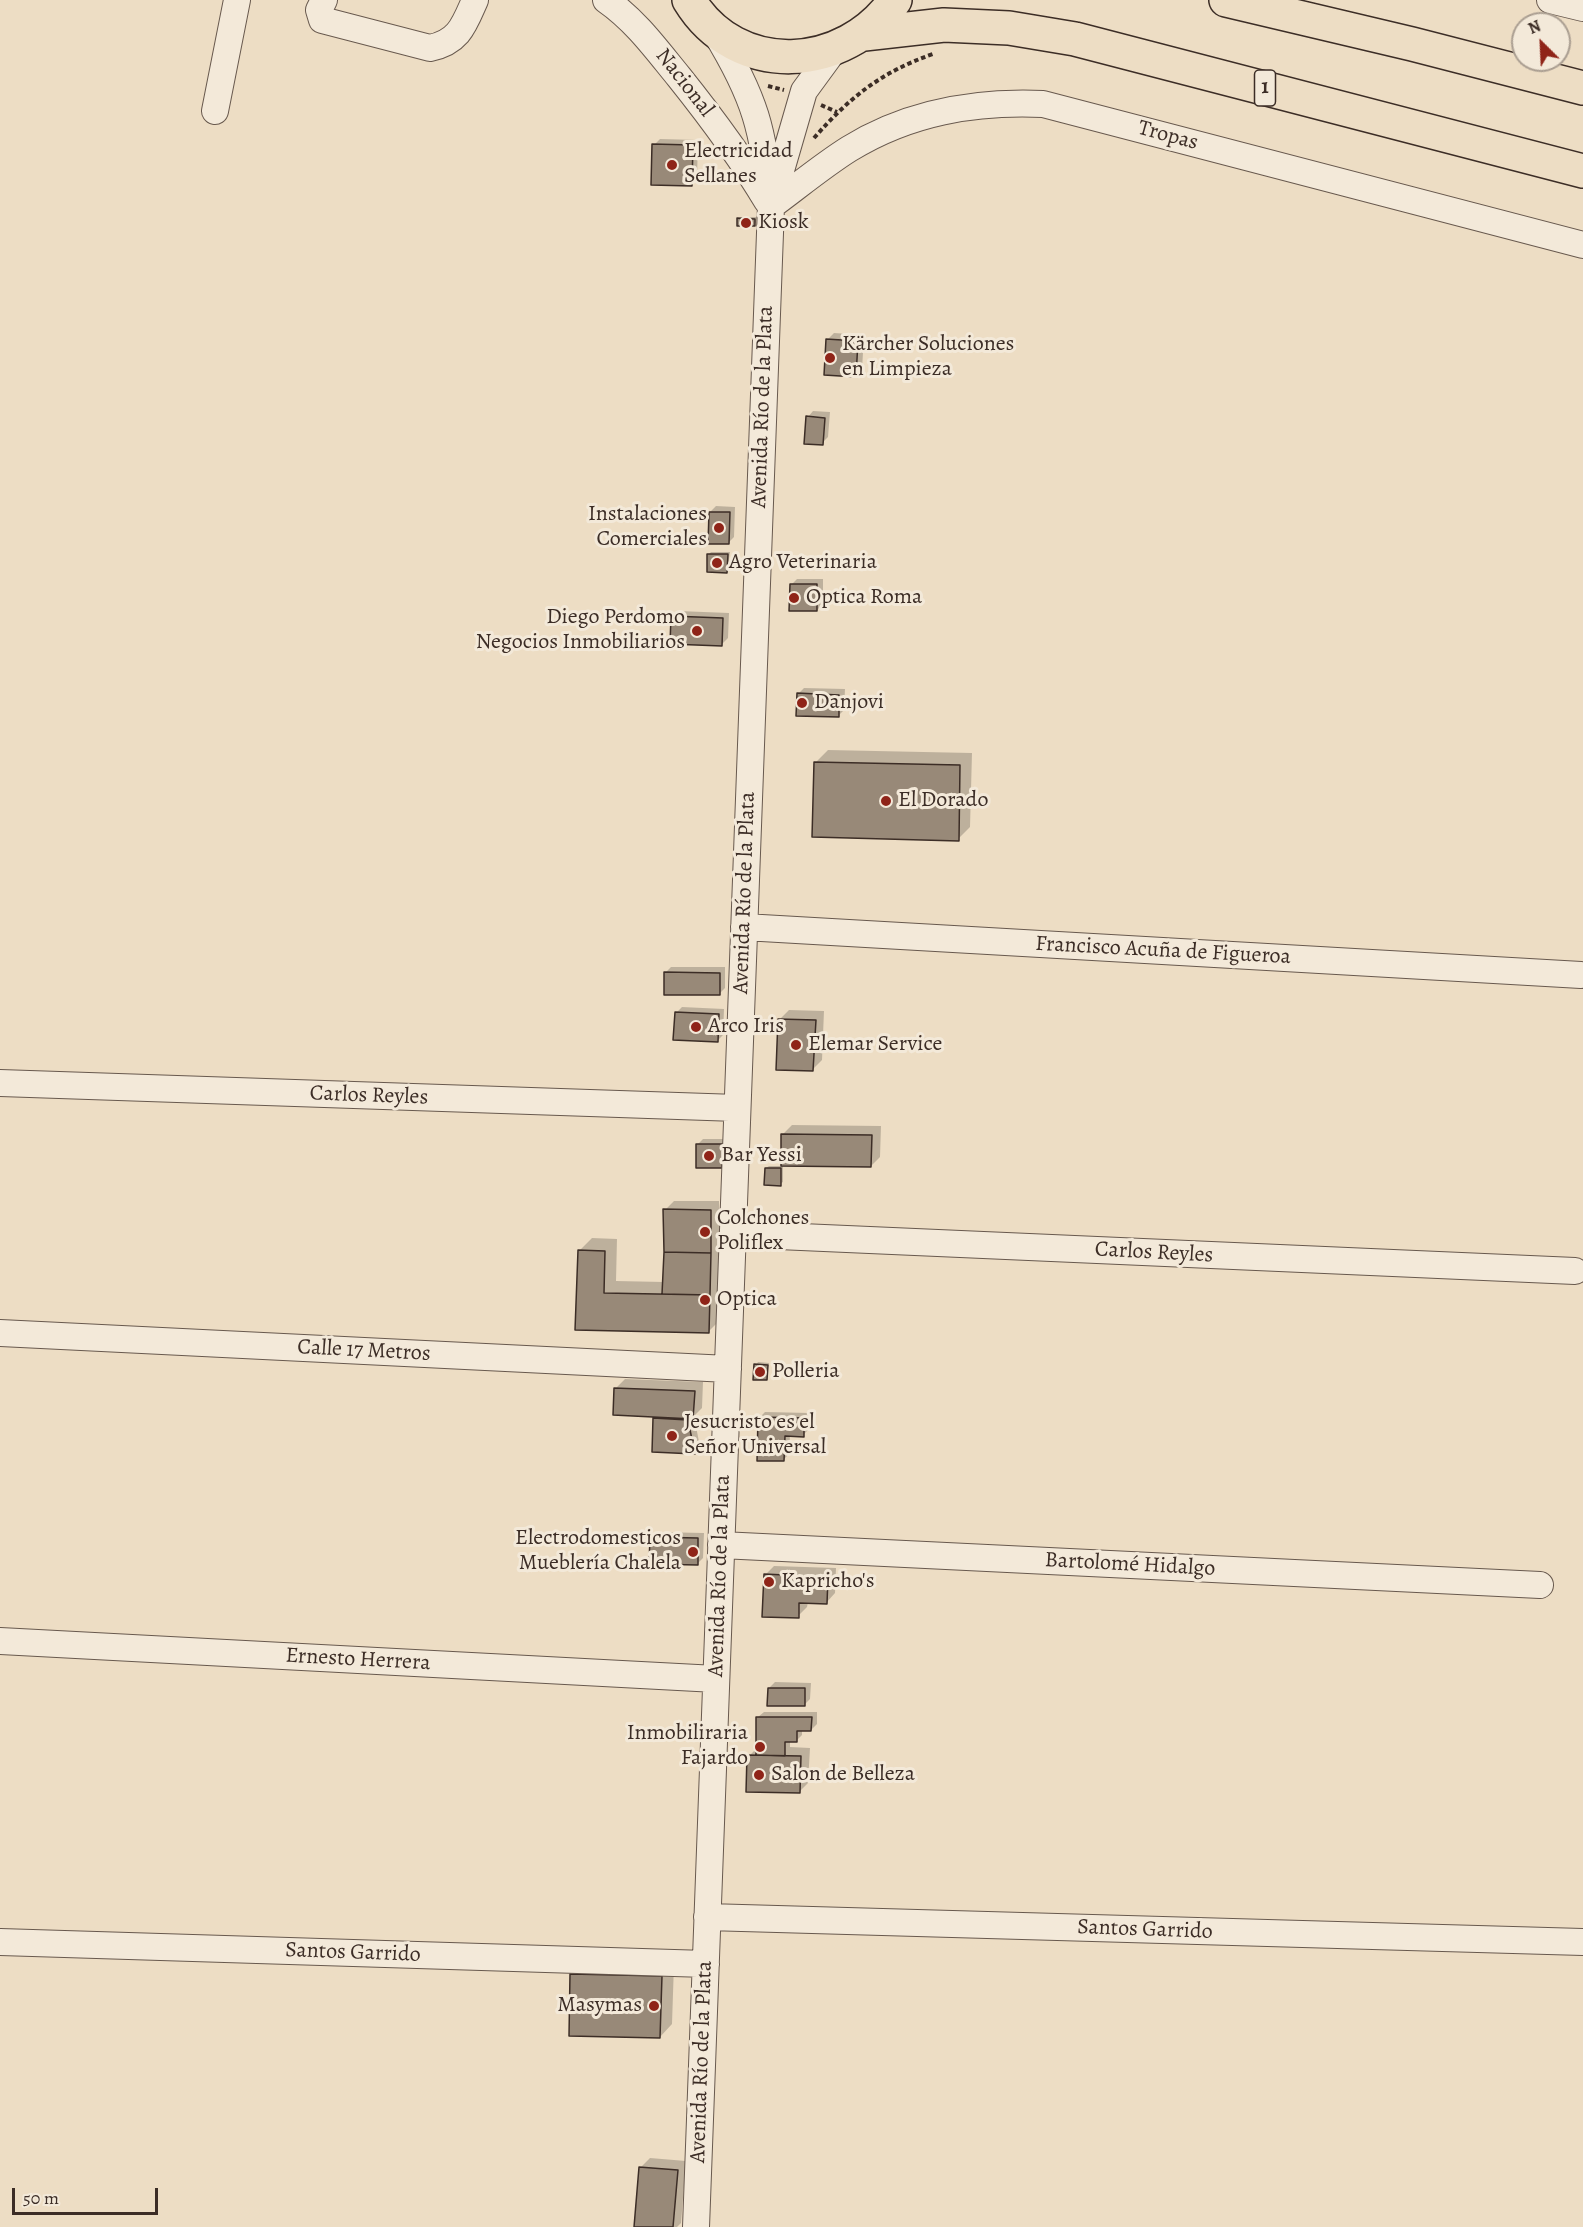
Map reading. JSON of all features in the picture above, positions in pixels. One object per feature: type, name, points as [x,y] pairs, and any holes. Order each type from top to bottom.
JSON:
[{"type":"highway","points":[[689,0],[712,27],[748,49],[769,55],[791,57],[834,50],[864,33],[885,15],[895,0]]},
{"type":"highway","points":[[1226,0],[1401,41],[1583,88]]},
{"type":"highway","name":"1","points":[[864,33],[944,25],[1010,28],[1075,39],[1583,171]]},
{"type":"street","points":[[215,111],[237,0]]},
{"type":"street","points":[[324,0],[320,10],[322,20],[430,48],[446,45],[456,36],[475,0]]},
{"type":"street","name":"Nacional","points":[[606,0],[627,14],[669,64],[742,158],[771,206]]},
{"type":"street","points":[[1550,0],[1583,8]]},
{"type":"street","name":"Avenida Río de la Plata","points":[[696,2227],[771,206],[765,149],[746,87],[712,27]]},
{"type":"street","name":"Avenida Río de la Plata","points":[[771,206],[802,96],[834,50]]},
{"type":"street","name":"Tropas","points":[[771,206],[848,149],[901,123],[968,106],[1000,102],[1043,104],[1583,245]]},
{"type":"street","name":"Francisco Acuña de Figueroa","points":[[744,927],[1581,975]]},
{"type":"street","name":"Carlos Reyles","points":[[0,1083],[737,1108]]},
{"type":"street","name":"Carlos Reyles","points":[[733,1234],[1575,1271]]},
{"type":"street","name":"Calle 17 Metros","points":[[0,1333],[728,1369]]},
{"type":"street","name":"Bartolomé Hidalgo","points":[[721,1545],[1540,1585]]},
{"type":"street","name":"Ernesto Herrera","points":[[0,1641],[716,1679]]},
{"type":"street","name":"Santos Garrido","points":[[707,1917],[1583,1942]]},
{"type":"street","name":"Santos Garrido","points":[[0,1942],[706,1964]]},
{"type":"path","points":[[808,145],[837,112],[875,80],[897,67],[935,53]]},
{"type":"path","points":[[746,87],[773,86],[802,96]]},
{"type":"building","name":"Electricidad Sellanes","points":[[652,144],[693,145],[692,186],[651,185]]},
{"type":"building","name":"Kiosk","points":[[737,218],[755,219],[755,226],[737,226]]},
{"type":"building","points":[[826,339],[858,341],[856,377],[824,375]]},
{"type":"building","points":[[806,416],[825,418],[823,445],[804,444]]},
{"type":"building","name":"Instalaciones Comerciales","points":[[709,512],[730,512],[729,544],[708,544]]},
{"type":"building","name":"Agro Veterinaria","points":[[707,554],[728,554],[727,573],[707,572]]},
{"type":"building","points":[[790,584],[817,584],[817,611],[789,611]]},
{"type":"building","name":"Diego Perdomo Negocios Inmobiliarios","points":[[671,616],[723,618],[722,646],[670,644]]},
{"type":"building","points":[[797,693],[839,695],[839,717],[796,716]]},
{"type":"building","name":"El Dorado","points":[[814,762],[960,765],[959,841],[812,837]]},
{"type":"building","points":[[664,972],[720,973],[720,995],[664,995]]},
{"type":"building","name":"Arco Iris","points":[[675,1012],[719,1014],[718,1042],[673,1040]]},
{"type":"building","name":"Elemar Service","points":[[778,1019],[816,1020],[813,1071],[776,1070]]},
{"type":"building","points":[[781,1134],[872,1135],[871,1167],[781,1166]]},
{"type":"building","name":"Bar Yessi","points":[[696,1144],[722,1144],[722,1168],[696,1168]]},
{"type":"building","points":[[765,1168],[781,1168],[781,1186],[764,1185]]},
{"type":"building","points":[[663,1209],[711,1210],[711,1253],[664,1252]]},
{"type":"building","points":[[578,1250],[605,1251],[604,1293],[710,1295],[709,1333],[575,1330]]},
{"type":"building","points":[[664,1252],[711,1253],[710,1295],[662,1294]]},
{"type":"building","name":"Polleria","points":[[754,1364],[768,1365],[767,1380],[753,1380]]},
{"type":"building","points":[[614,1388],[695,1391],[693,1419],[613,1415]]},
{"type":"building","points":[[758,1417],[804,1418],[804,1437],[785,1436],[784,1461],[757,1461]]},
{"type":"building","name":"Jesucristo es el Señor Universal","points":[[653,1418],[688,1420],[695,1454],[652,1452]]},
{"type":"building","points":[[650,1537],[698,1538],[698,1565],[649,1564]]},
{"type":"building","points":[[764,1574],[828,1577],[827,1604],[799,1603],[799,1618],[762,1617]]},
{"type":"building","points":[[768,1688],[805,1688],[805,1706],[767,1706]]},
{"type":"building","points":[[756,1717],[812,1717],[811,1731],[797,1731],[797,1742],[785,1742],[785,1756],[756,1755]]},
{"type":"building","points":[[747,1755],[801,1756],[800,1793],[746,1792]]},
{"type":"building","points":[[570,1974],[662,1976],[660,2038],[569,2036]]},
{"type":"building","points":[[639,2167],[678,2170],[673,2227],[634,2227]]},
{"type":"place","name":"Electricidad Sellanes","points":[[672,165]]},
{"type":"place","name":"Kiosk","points":[[746,223]]},
{"type":"place","name":"Kärcher Soluciones en Limpieza","points":[[830,358]]},
{"type":"place","name":"Instalaciones Comerciales","points":[[719,528]]},
{"type":"place","name":"Agro Veterinaria","points":[[717,563]]},
{"type":"place","name":"Optica Roma","points":[[794,598]]},
{"type":"place","name":"Diego Perdomo Negocios Inmobiliarios","points":[[697,631]]},
{"type":"place","name":"Danjovi","points":[[802,703]]},
{"type":"place","name":"El Dorado","points":[[886,801]]},
{"type":"place","name":"Arco Iris","points":[[696,1027]]},
{"type":"place","name":"Elemar Service","points":[[796,1045]]},
{"type":"place","name":"Bar Yessi","points":[[709,1156]]},
{"type":"place","name":"Colchones Poliflex","points":[[705,1232]]},
{"type":"place","name":"Optica","points":[[705,1300]]},
{"type":"place","name":"Polleria","points":[[760,1372]]},
{"type":"place","name":"Jesucristo es el Señor Universal","points":[[672,1436]]},
{"type":"place","name":"Electrodomesticos Mueblería Chalela","points":[[693,1552]]},
{"type":"place","name":"Kapricho's","points":[[769,1582]]},
{"type":"place","name":"Inmobiliraria Fajardo","points":[[760,1747]]},
{"type":"place","name":"Salon de Belleza","points":[[759,1775]]},
{"type":"place","name":"Masymas","points":[[654,2006]]}]
